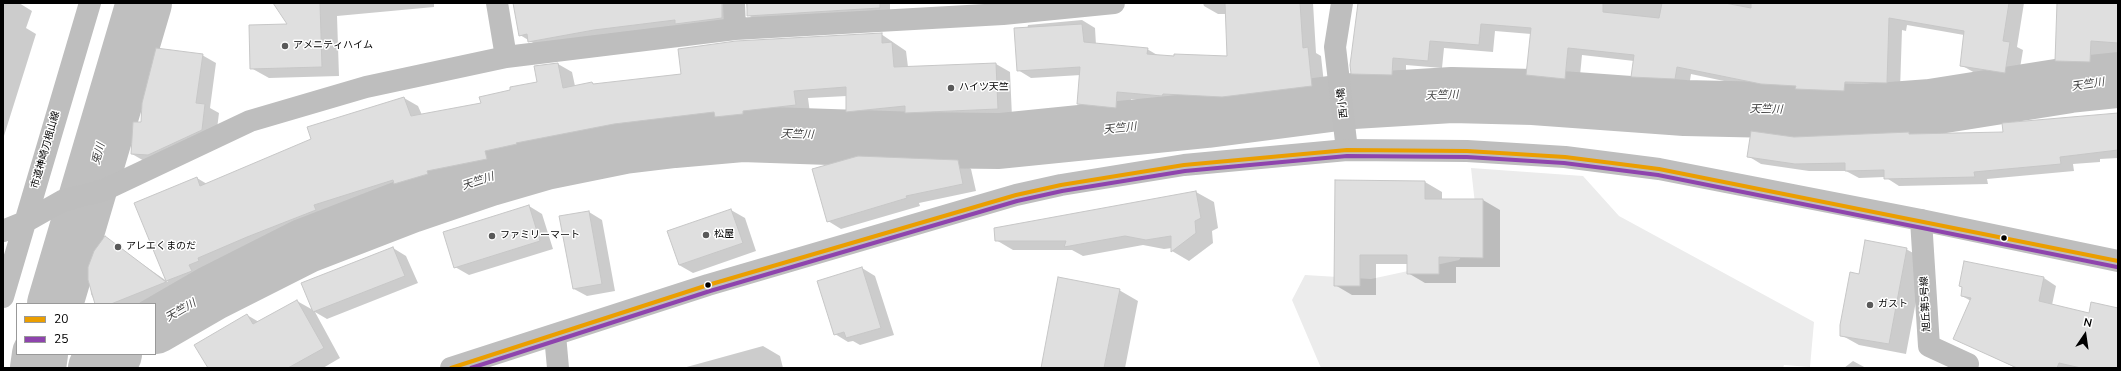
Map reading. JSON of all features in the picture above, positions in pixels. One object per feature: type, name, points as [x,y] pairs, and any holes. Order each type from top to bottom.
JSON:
[{"type":"street","name":"市道神崎刀根山線","points":[[3,297],[90,3]]},
{"type":"street","points":[[497,3],[506,57]]},
{"type":"street","points":[[734,3],[735,29]]},
{"type":"street","points":[[3,231],[25,222],[62,201],[104,190],[250,121],[366,87],[506,57],[735,29],[1003,14],[1114,3]]},
{"type":"street","name":"西小橋","points":[[1342,3],[1335,48],[1340,80],[1347,150]]},
{"type":"street","points":[[450,368],[700,288],[1024,194],[1061,185],[1184,165],[1347,150],[1467,151],[1565,157],[1658,169],[1921,220],[2118,261]]},
{"type":"street","name":"旭丘第5号線","points":[[1921,220],[1929,346],[1968,364]]},
{"type":"street","points":[[555,335],[558,368]]},
{"type":"shaded area","points":[[1471,168],[1583,176],[1619,216],[1814,322],[1810,367],[1784,365],[1783,368],[1321,368],[1292,300],[1305,275],[1371,279],[1459,260],[1478,231]]},
{"type":"building","name":"アメニティハイム","points":[[273,3],[320,3],[322,67],[250,69],[249,25],[287,24]]},
{"type":"building","points":[[513,3],[722,3],[722,18],[675,24],[675,20],[594,30],[528,42],[527,34],[519,36]]},
{"type":"building","points":[[747,3],[880,3],[880,8],[747,16]]},
{"type":"building","points":[[1225,3],[1300,3],[1303,48],[1308,47],[1312,86],[1222,97],[1163,94],[1162,96],[1117,92],[1116,108],[1077,104],[1080,67],[1017,71],[1014,28],[1082,24],[1084,42],[1148,48],[1147,54],[1174,56],[1174,54],[1227,56]]},
{"type":"building","points":[[1358,3],[1603,3],[1603,12],[1659,18],[1662,3],[1725,3],[1751,8],[1751,3],[2009,3],[2003,41],[2010,42],[2005,73],[1960,66],[1964,31],[1889,18],[1887,83],[1845,82],[1844,91],[1795,89],[1796,86],[1761,84],[1677,67],[1675,79],[1631,77],[1634,55],[1568,48],[1565,79],[1526,75],[1531,28],[1481,24],[1479,45],[1430,41],[1428,61],[1393,58],[1392,75],[1351,74],[1350,65]]},
{"type":"building","points":[[2057,3],[2118,3],[2118,43],[2091,41],[2090,62],[2055,61]]},
{"type":"building","points":[[882,33],[882,43],[892,42],[894,67],[996,63],[998,109],[905,113],[905,106],[846,112],[846,87],[794,91],[796,105],[743,111],[743,114],[715,117],[714,112],[614,124],[516,143],[517,144],[485,151],[487,159],[427,171],[428,174],[394,184],[393,180],[314,205],[316,210],[198,258],[199,261],[189,265],[192,271],[166,281],[134,203],[197,177],[200,186],[311,139],[307,127],[404,97],[411,116],[481,103],[479,97],[510,90],[510,87],[537,82],[534,66],[558,63],[563,88],[592,82],[593,84],[681,74],[678,49],[736,41]]},
{"type":"building","points":[[156,48],[203,54],[196,103],[205,104],[202,130],[148,155],[131,154],[133,122],[141,122],[142,103]]},
{"type":"building","points":[[2118,113],[2118,150],[2060,157],[2061,164],[1974,172],[1975,177],[1884,179],[1884,170],[1845,171],[1845,163],[1795,164],[1747,157],[1751,131],[1794,137],[1909,132],[1909,134],[2003,132],[2002,123]]},
{"type":"building","points":[[858,156],[958,160],[963,184],[906,196],[907,198],[827,222],[812,169]]},
{"type":"building","points":[[1335,180],[1425,181],[1425,199],[1483,199],[1483,258],[1439,257],[1439,274],[1407,274],[1407,255],[1360,255],[1360,286],[1334,286]]},
{"type":"building","points":[[1196,191],[1201,218],[1195,221],[1196,233],[1171,252],[1171,236],[1146,240],[1125,236],[1064,247],[1066,241],[995,241],[994,228]]},
{"type":"building","name":"ファミリーマート","points":[[529,205],[540,241],[454,268],[443,232]]},
{"type":"building","points":[[731,209],[743,243],[679,265],[667,231]]},
{"type":"building","points":[[589,211],[602,284],[573,289],[559,216]]},
{"type":"building","points":[[105,236],[166,282],[114,303],[95,303],[88,280],[88,267],[94,251]]},
{"type":"building","name":"ガスト","points":[[1865,240],[1907,248],[1889,344],[1840,336],[1840,325],[1850,272],[1859,274]]},
{"type":"building","points":[[393,247],[405,276],[313,312],[301,283]]},
{"type":"building","points":[[1964,261],[2044,277],[2039,301],[2089,313],[2091,302],[2118,308],[2118,368],[2081,368],[2059,363],[2057,368],[2017,368],[1953,339],[1971,298],[1961,296],[1962,287],[1959,286]]},
{"type":"building","points":[[862,267],[881,328],[846,338],[844,332],[834,335],[817,281]]},
{"type":"building","points":[[1058,277],[1120,289],[1104,368],[1041,368]]},
{"type":"building","points":[[297,300],[324,348],[288,368],[208,368],[194,345],[247,314],[253,324]]},
{"type":"waterway","name":"兎川","points":[[55,303],[144,3]]},
{"type":"waterway","name":"天竺川","points":[[156,325],[212,293],[305,246],[411,205],[490,178],[545,162],[624,146],[742,134],[918,140],[999,141],[1207,120],[1353,101],[1452,95],[1533,97],[1685,108],[1864,112],[1931,107],[2070,85],[2118,80]]},
{"type":"waterway","name":"兎川","points":[[38,368],[40,355]]},
{"type":"waterway","name":"天竺川","points":[[96,368],[113,355]]},
{"type":"transit line","name":"20","points":[[451,368],[708,285],[1016,195],[1061,185],[1184,165],[1347,150],[1467,151],[1565,157],[1659,169],[2118,261]]},
{"type":"transit line","name":"25","points":[[471,368],[710,291],[1017,201],[1062,191],[1185,171],[1347,156],[1467,157],[1564,163],[1658,175],[2117,267]]},
{"type":"place","name":"アメニティハイム","points":[[285,46]]},
{"type":"place","name":"ハイツ天竺","points":[[951,88]]},
{"type":"place","name":"松屋","points":[[706,235]]},
{"type":"place","name":"ファミリーマート","points":[[492,236]]},
{"type":"place","name":"アレエくまのだ","points":[[118,247]]},
{"type":"place","name":"ガスト","points":[[1870,305]]}]
